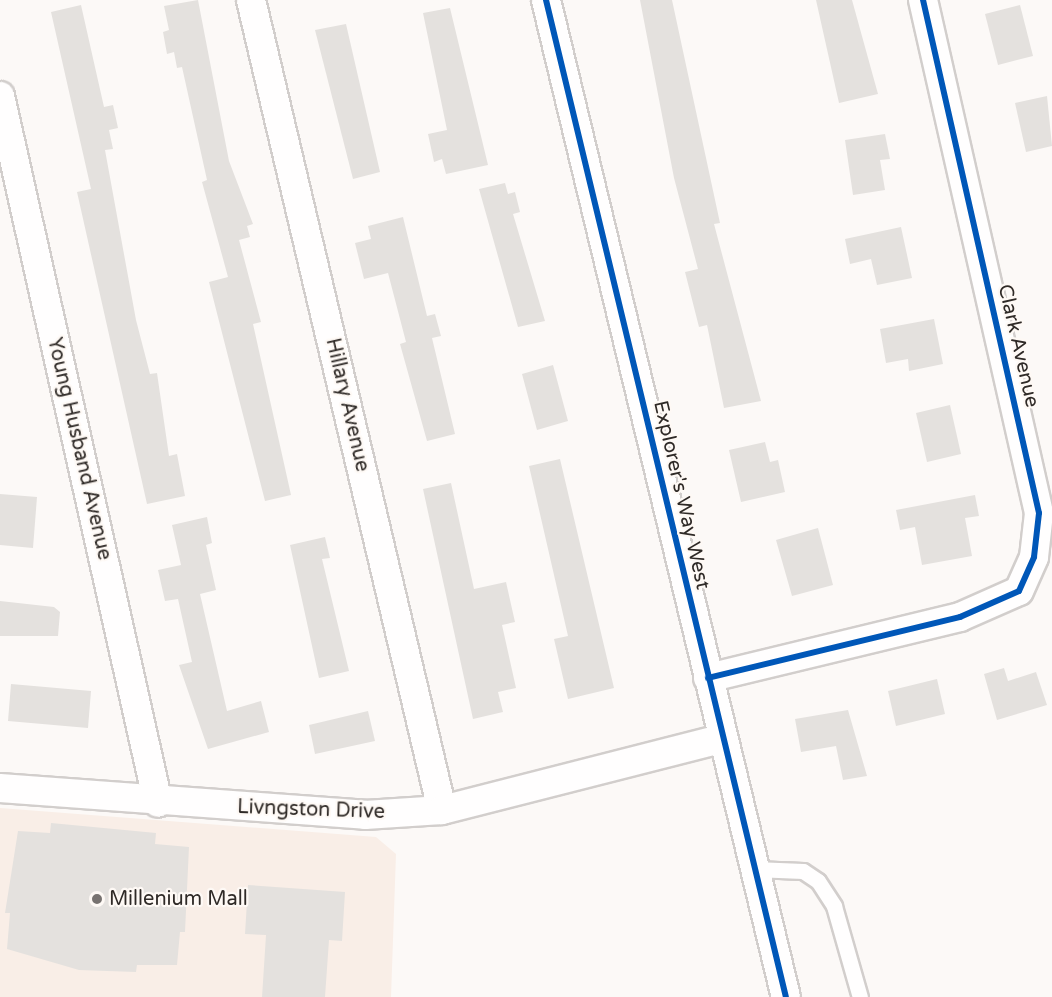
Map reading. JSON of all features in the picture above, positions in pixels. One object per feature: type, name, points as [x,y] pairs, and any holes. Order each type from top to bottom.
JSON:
[{"type":"street","name":"Hillary Avenue","points":[[251,0],[442,810]]},
{"type":"street","name":"Explorer's Way West","points":[[546,0],[721,739],[786,997]]},
{"type":"street","name":"Clark Avenue","points":[[708,678],[960,617],[1019,591],[1034,557],[1039,513],[923,0]]},
{"type":"street","name":"Young Husband Avenue","points":[[0,96],[158,803]]},
{"type":"street","name":"Livngston Drive","points":[[0,788],[158,803],[365,815],[442,810],[721,739]]},
{"type":"lane","points":[[754,869],[803,871],[818,881],[834,906],[860,997]]},
{"type":"shaded area","points":[[0,808],[376,837],[396,854],[391,997],[0,997]]},
{"type":"building","points":[[198,0],[229,161],[253,224],[247,226],[250,237],[239,240],[261,322],[253,324],[291,495],[265,501],[209,282],[228,277],[202,182],[207,180],[182,67],[177,68],[174,52],[167,54],[163,32],[169,30],[164,6]]},
{"type":"building","points":[[640,0],[672,0],[720,223],[714,224],[761,401],[724,408],[707,325],[699,327],[685,272],[698,269],[674,178]]},
{"type":"building","points":[[816,0],[852,0],[878,94],[839,103]]},
{"type":"building","points":[[81,5],[104,107],[113,105],[118,128],[109,130],[113,149],[105,150],[136,320],[150,374],[157,373],[169,456],[177,454],[185,496],[147,504],[77,192],[91,189],[51,12]]},
{"type":"building","points":[[1020,5],[1033,56],[998,65],[985,14]]},
{"type":"building","points":[[450,8],[488,165],[446,174],[442,159],[434,162],[428,134],[447,130],[423,13]]},
{"type":"building","points":[[346,24],[380,172],[353,179],[315,30]]},
{"type":"building","points":[[1047,96],[1052,146],[1026,152],[1015,103]]},
{"type":"building","points":[[885,134],[890,159],[880,160],[885,190],[853,195],[845,140]]},
{"type":"building","points":[[505,183],[508,194],[515,192],[520,212],[513,214],[545,321],[518,327],[479,189]]},
{"type":"building","points":[[403,217],[427,316],[435,314],[441,336],[432,338],[455,434],[427,441],[400,344],[406,342],[388,273],[364,279],[355,243],[371,239],[368,226]]},
{"type":"building","points":[[901,227],[912,278],[877,285],[871,259],[850,264],[845,239]]},
{"type":"building","points":[[934,319],[943,364],[909,371],[908,359],[886,363],[880,329]]},
{"type":"building","points":[[553,365],[568,421],[537,430],[522,374]]},
{"type":"building","points":[[950,405],[961,454],[927,462],[916,413]]},
{"type":"building","points":[[765,442],[770,462],[778,460],[785,492],[741,502],[729,450]]},
{"type":"building","points":[[560,459],[614,688],[568,699],[554,639],[568,636],[529,466]]},
{"type":"building","points":[[451,483],[474,589],[506,582],[515,622],[502,625],[516,688],[498,692],[503,712],[473,719],[423,489]]},
{"type":"building","points":[[0,494],[37,497],[33,548],[0,545]]},
{"type":"building","points":[[975,495],[979,516],[965,518],[972,556],[922,565],[915,527],[900,530],[896,510]]},
{"type":"building","points":[[207,517],[212,543],[206,545],[216,590],[200,594],[227,711],[261,701],[269,732],[208,749],[179,665],[192,662],[178,599],[165,601],[158,570],[181,565],[172,525]]},
{"type":"building","points":[[818,528],[833,585],[792,596],[776,540]]},
{"type":"building","points":[[325,537],[330,558],[322,559],[349,671],[319,678],[290,545]]},
{"type":"building","points":[[0,601],[54,607],[60,612],[58,636],[0,636]]},
{"type":"building","points":[[1004,668],[1008,681],[1036,672],[1047,705],[997,720],[984,674]]},
{"type":"building","points":[[937,679],[945,714],[896,726],[888,691]]},
{"type":"building","points":[[11,684],[91,691],[88,728],[8,721]]},
{"type":"building","points":[[848,710],[867,776],[843,780],[836,746],[801,752],[795,719]]},
{"type":"building","points":[[368,711],[375,741],[315,754],[309,725]]},
{"type":"building","name":"Millenium Mall","points":[[51,823],[156,833],[155,844],[189,847],[185,932],[180,932],[177,965],[137,965],[136,972],[79,970],[7,949],[10,913],[5,913],[18,831],[50,833]]},
{"type":"building","points":[[248,885],[345,892],[342,941],[329,940],[325,997],[262,997],[266,935],[245,934]]},
{"type":"cycle path","points":[[546,0],[786,997]]},
{"type":"cycle path","points":[[708,678],[960,617],[1019,591],[1034,557],[1039,513],[923,0]]},
{"type":"place","name":"Millenium Mall","points":[[97,899]]}]
